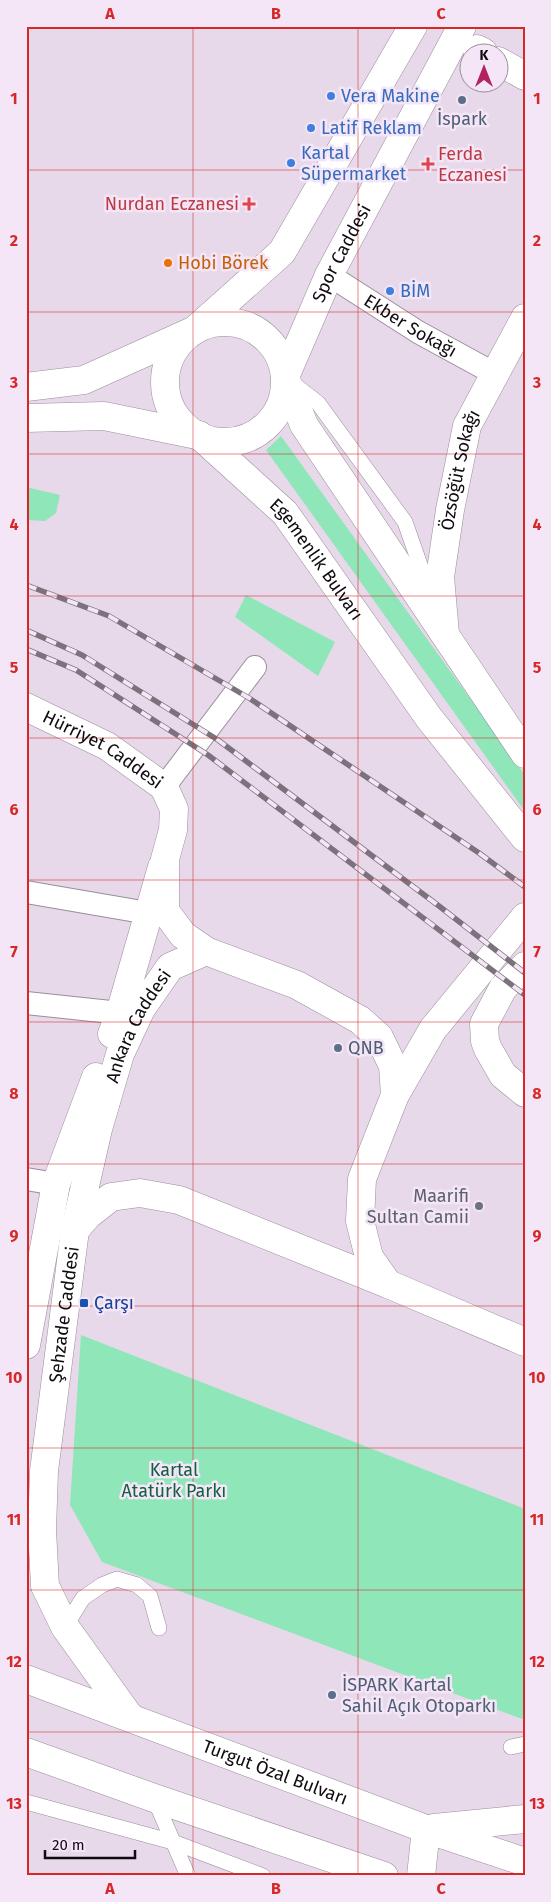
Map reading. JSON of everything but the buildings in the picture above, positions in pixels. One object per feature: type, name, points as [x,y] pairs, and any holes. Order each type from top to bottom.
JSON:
[{"type":"main road","points":[[196,442],[172,410],[166,393],[165,374],[170,357],[180,342],[282,252],[412,26]]},
{"type":"main road","points":[[508,65],[525,76]]},
{"type":"main road","name":"Spor Caddesi","points":[[285,377],[329,275],[458,72]]},
{"type":"main road","name":"Özsöğüt Sokağı","points":[[445,634],[440,577],[450,510],[467,426],[525,318]]},
{"type":"main road","points":[[26,387],[84,380],[214,323],[234,323],[253,329],[269,340],[280,357],[285,377],[304,425],[525,754]]},
{"type":"main road","points":[[26,418],[104,416],[196,442],[234,441],[251,435],[266,426],[277,411],[284,395],[285,377]]},
{"type":"main road","name":"Egemenlik Bulvarı","points":[[196,442],[285,513],[429,718],[525,838]]},
{"type":"main road","name":"Hürriyet Caddesi","points":[[26,707],[107,746],[164,787],[174,809],[173,830],[165,859]]},
{"type":"main road","points":[[165,859],[165,911],[183,935],[206,951],[297,985],[360,1020],[379,1037],[393,1066],[395,1095]]},
{"type":"main road","name":"Şehzade Caddesi","points":[[26,1344],[29,1311],[56,1184],[120,1013],[165,859]]},
{"type":"main road","points":[[522,1340],[388,1284],[369,1257],[360,1221],[362,1179],[395,1095],[433,1029],[525,917]]},
{"type":"main road","name":"Ankara Caddesi","points":[[75,1230],[103,1110],[120,1054],[141,1009],[170,967],[206,951]]},
{"type":"main road","points":[[525,966],[503,988],[484,1024],[484,1033],[488,1049],[503,1075],[525,1092]]},
{"type":"main road","name":"Şehzade Caddesi","points":[[129,1716],[65,1627],[45,1586],[42,1530],[44,1471],[75,1230],[88,1215],[111,1197],[140,1193],[178,1200],[388,1284]]},
{"type":"main road","name":"Turgut Özal Bulvarı","points":[[26,1679],[129,1716],[426,1829],[525,1862]]},
{"type":"main road","points":[[26,1752],[154,1798],[384,1876]]},
{"type":"main road","points":[[421,1876],[426,1829],[525,1819]]},
{"type":"street","name":"Ekber Sokağı","points":[[329,275],[418,332],[494,374]]},
{"type":"street","points":[[164,787],[255,667]]},
{"type":"street","points":[[26,892],[148,913]]},
{"type":"street","points":[[26,1003],[120,1013]]},
{"type":"street","points":[[26,1179],[56,1184]]},
{"type":"lane","points":[[65,1627],[83,1598],[102,1585],[118,1579],[138,1585],[150,1596],[159,1628]]},
{"type":"lane","points":[[154,1798],[188,1876]]},
{"type":"lane","points":[[26,1802],[173,1842],[263,1876]]},
{"type":"green space","points":[[281,436],[525,775],[524,810],[266,450]]},
{"type":"green space","points":[[26,487],[60,495],[56,513],[45,521],[26,520]]},
{"type":"green space","points":[[246,595],[335,642],[318,676],[235,617]]},
{"type":"green space","name":"Kartal Atatürk Parkı","points":[[81,1335],[525,1509],[525,1720],[102,1562],[70,1505]]},
{"type":"railway","points":[[26,585],[109,616],[249,698],[479,853],[525,887]]},
{"type":"railway","points":[[26,630],[82,655],[218,740],[525,973]]},
{"type":"railway","points":[[26,649],[76,670],[208,755],[525,995]]},
{"type":"place","name":"Vera Makine","points":[[331,96]]},
{"type":"place","name":"İspark","points":[[462,100]]},
{"type":"place","name":"Latif Reklam","points":[[311,128]]},
{"type":"place","name":"Kartal Süpermarket","points":[[291,163]]},
{"type":"place","name":"Ferda Eczanesi","points":[[428,164]]},
{"type":"place","name":"Nurdan Eczanesi","points":[[249,204]]},
{"type":"place","name":"Hobi Börek","points":[[168,263]]},
{"type":"place","name":"BİM","points":[[390,291]]},
{"type":"place","name":"QNB","points":[[338,1048]]},
{"type":"place","name":"Maarifi Sultan Camii","points":[[479,1206]]},
{"type":"place","name":"Çarşı","points":[[84,1303]]},
{"type":"place","name":"İSPARK Kartal Sahil Açık Otoparkı","points":[[332,1695]]}]
